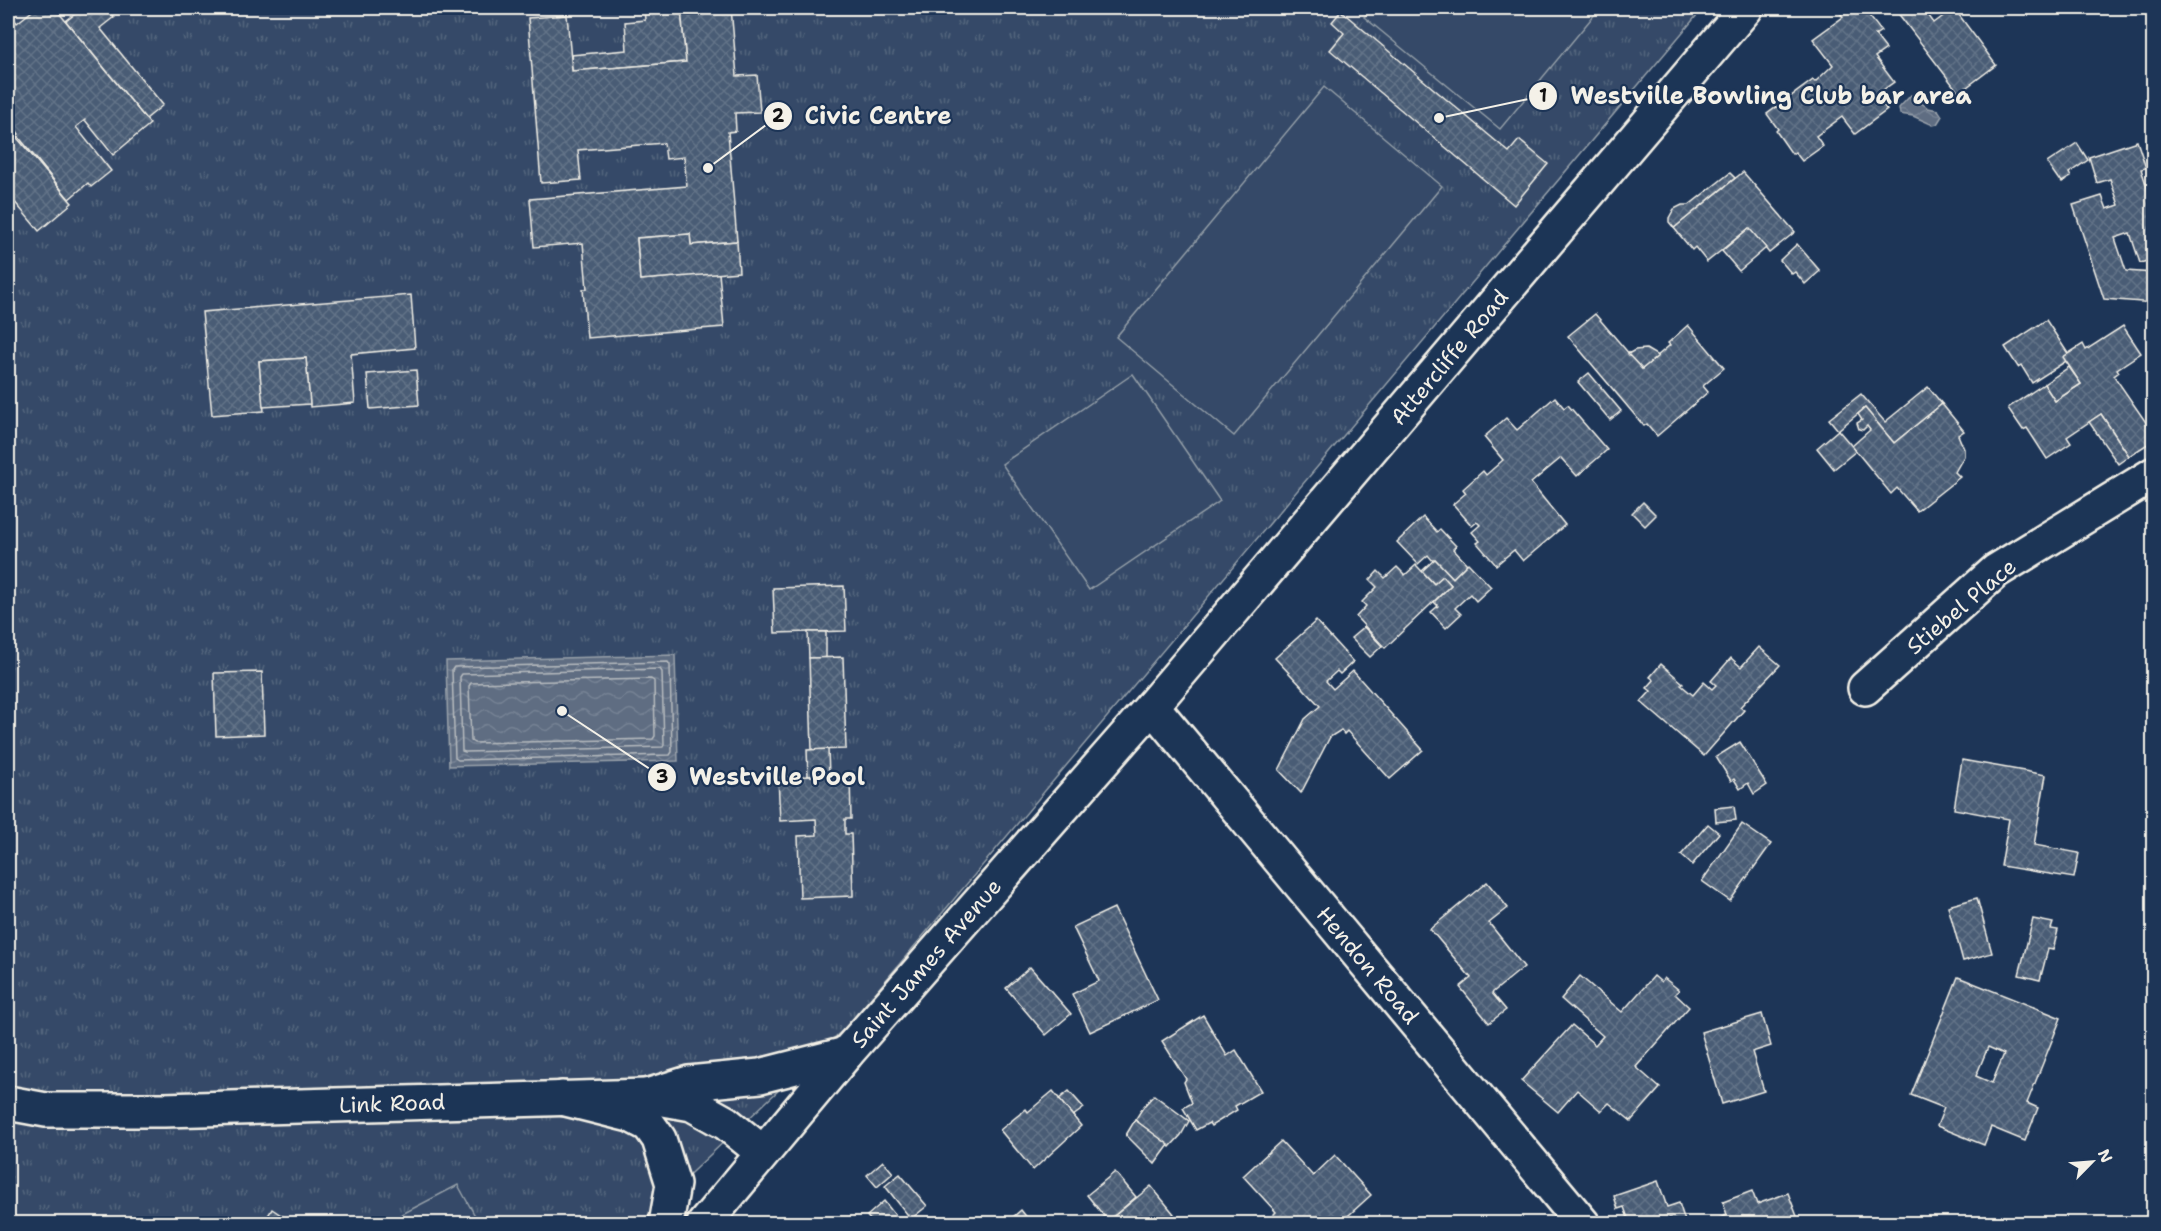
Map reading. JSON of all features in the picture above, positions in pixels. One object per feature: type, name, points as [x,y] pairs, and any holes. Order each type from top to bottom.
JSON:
[{"type":"main road","name":"Attercliffe Road","points":[[1152,706],[1746,8]]},
{"type":"main road","name":"Stiebel Place","points":[[1865,688],[1996,571],[2154,474]]},
{"type":"main road","name":"Saint James Avenue","points":[[704,1224],[846,1054],[1152,706]]},
{"type":"main road","name":"Hendon Road","points":[[1152,706],[1583,1224]]},
{"type":"main road","points":[[647,1096],[690,1083],[760,1076],[846,1054]]},
{"type":"main road","name":"Link Road","points":[[8,1103],[46,1110],[164,1110],[647,1096],[692,1104],[726,1123],[762,1152]]},
{"type":"main road","points":[[562,1098],[630,1115],[649,1125],[659,1139],[673,1184],[666,1224]]},
{"type":"green space","points":[[8,8],[1703,8],[849,1024],[659,1203],[644,1224],[8,1223]]},
{"type":"green space","points":[[1372,8],[1600,8],[1500,129],[1364,17]]},
{"type":"green space","points":[[1324,87],[1442,186],[1234,436],[1116,337]]},
{"type":"green space","points":[[1133,374],[1220,501],[1089,590],[1002,464]]},
{"type":"green space","points":[[458,1185],[479,1223],[385,1223]]},
{"type":"water","points":[[1911,95],[1928,108],[1938,110],[1942,116],[1937,124],[1933,125],[1913,116],[1900,114],[1899,108]]},
{"type":"water","points":[[675,655],[678,761],[449,766],[446,661]]},
{"type":"building","points":[[36,8],[55,8],[150,124],[113,155],[85,120],[76,127],[111,171],[91,187],[88,183],[69,199],[17,135],[19,134],[8,119],[8,11],[17,23]]},
{"type":"building","points":[[83,8],[106,8],[114,17],[100,28],[163,105],[146,119],[66,21]]},
{"type":"building","points":[[644,8],[681,9],[686,62],[572,71],[571,55],[627,50],[625,22],[645,20]]},
{"type":"building","points":[[661,8],[731,8],[737,76],[757,75],[760,112],[735,113],[736,131],[728,132],[737,241],[691,245],[690,234],[637,238],[640,280],[719,273],[724,327],[587,338],[583,289],[587,289],[583,243],[534,247],[530,199],[687,186],[684,157],[666,159],[664,143],[578,150],[581,180],[541,183],[528,18],[567,15],[572,71],[686,62],[681,9],[661,10]]},
{"type":"building","points":[[1836,8],[1863,8],[1881,31],[1875,35],[1886,49],[1875,57],[1894,82],[1876,95],[1887,110],[1855,134],[1842,117],[1816,136],[1823,146],[1802,161],[1795,152],[1792,154],[1767,114],[1813,80],[1815,82],[1833,65],[1813,39],[1843,17]]},
{"type":"building","points":[[1894,8],[1923,8],[1934,23],[1954,8],[1996,65],[1959,93]]},
{"type":"building","points":[[1341,11],[1509,152],[1519,140],[1548,164],[1514,205],[1330,50],[1344,33],[1332,22]]},
{"type":"building","points":[[8,127],[72,203],[39,231],[8,194]]},
{"type":"building","points":[[2137,141],[2146,168],[2141,169],[2154,208],[2154,259],[2140,263],[2130,233],[2115,238],[2126,271],[2154,273],[2154,303],[2104,299],[2073,205],[2102,196],[2107,209],[2119,205],[2110,179],[2097,183],[2089,157]]},
{"type":"building","points":[[2077,143],[2088,160],[2069,173],[2071,177],[2062,182],[2047,163]]},
{"type":"building","points":[[1743,172],[1795,232],[1769,253],[1749,228],[1707,262],[1695,247],[1692,250],[1674,228]]},
{"type":"building","points":[[1730,173],[1735,178],[1674,228],[1669,218],[1674,209],[1682,205],[1689,205]]},
{"type":"building","points":[[1749,228],[1766,248],[1739,271],[1722,251]]},
{"type":"building","points":[[690,234],[691,245],[737,241],[739,272],[640,280],[637,238]]},
{"type":"building","points":[[1797,244],[1820,271],[1805,284],[1780,260]]},
{"type":"building","points":[[411,295],[415,348],[351,354],[355,403],[310,407],[306,358],[259,361],[264,411],[212,415],[202,312]]},
{"type":"building","points":[[1595,314],[1642,369],[1670,345],[1668,343],[1688,325],[1724,368],[1703,386],[1708,392],[1657,436],[1647,424],[1644,426],[1568,336]]},
{"type":"building","points":[[2046,320],[2071,358],[2032,383],[2021,365],[2018,367],[2005,347]]},
{"type":"building","points":[[2123,326],[2141,353],[2117,369],[2119,372],[2114,376],[2154,434],[2154,440],[2129,456],[2101,414],[2067,437],[2071,443],[2047,459],[2027,428],[2023,430],[2008,408],[2044,384],[2055,401],[2081,384],[2063,357],[2083,344],[2086,350]]},
{"type":"building","points":[[1646,349],[1658,356],[1642,369],[1628,354],[1635,350]]},
{"type":"building","points":[[306,358],[310,404],[263,407],[259,361]]},
{"type":"building","points":[[2069,367],[2081,384],[2055,401],[2044,384]]},
{"type":"building","points":[[416,370],[419,405],[370,409],[367,374]]},
{"type":"building","points":[[1589,373],[1621,411],[1610,420],[1578,382]]},
{"type":"building","points":[[1928,387],[1942,404],[1894,443],[1865,408],[1838,430],[1829,419],[1861,394],[1885,422]]},
{"type":"building","points":[[1555,397],[1564,408],[1568,405],[1607,450],[1577,476],[1561,458],[1531,483],[1565,525],[1523,561],[1514,550],[1496,565],[1477,543],[1480,541],[1472,532],[1480,525],[1477,522],[1472,526],[1453,504],[1466,493],[1463,489],[1483,471],[1486,475],[1503,460],[1484,437],[1506,418],[1517,430]]},
{"type":"building","points":[[1942,404],[1964,431],[1958,435],[1964,449],[1964,456],[1955,472],[1960,477],[1917,511],[1897,488],[1891,494],[1852,446],[1870,430],[1867,426],[1863,430],[1859,429],[1857,423],[1862,420],[1858,414],[1865,408],[1894,443]]},
{"type":"building","points":[[2101,414],[2129,456],[2118,464],[2089,422]]},
{"type":"building","points":[[1838,430],[1856,451],[1834,469],[1817,448]]},
{"type":"building","points":[[1643,502],[1656,515],[1645,526],[1632,513]]},
{"type":"building","points":[[1423,517],[1437,532],[1440,529],[1456,546],[1453,549],[1467,564],[1453,578],[1428,555],[1418,564],[1397,542]]},
{"type":"building","points":[[1435,559],[1453,578],[1468,563],[1491,587],[1476,601],[1470,594],[1455,608],[1461,614],[1446,628],[1431,612],[1438,606],[1434,602],[1451,585],[1443,576],[1434,584],[1422,571]]},
{"type":"building","points":[[1416,565],[1434,584],[1443,576],[1451,585],[1385,648],[1356,617],[1366,606],[1362,602],[1377,587],[1370,580],[1378,571],[1385,578],[1397,567],[1405,575]]},
{"type":"building","points":[[844,586],[846,631],[775,633],[773,588]]},
{"type":"building","points":[[1316,621],[1353,662],[1340,674],[1337,671],[1326,681],[1333,689],[1353,671],[1423,750],[1390,779],[1347,731],[1344,734],[1341,730],[1330,737],[1301,793],[1279,770],[1305,719],[1320,706],[1275,658]]},
{"type":"building","points":[[1364,627],[1382,646],[1370,657],[1351,638]]},
{"type":"building","points":[[808,632],[826,632],[826,658],[809,658]]},
{"type":"building","points":[[1759,647],[1780,665],[1740,707],[1744,710],[1704,756],[1641,702],[1651,691],[1647,688],[1654,680],[1650,677],[1661,664],[1693,695],[1704,682],[1712,689],[1716,685],[1711,681],[1731,658],[1741,667]]},
{"type":"building","points":[[843,657],[846,749],[812,750],[809,658]]},
{"type":"building","points":[[262,672],[264,734],[216,736],[214,673]]},
{"type":"building","points":[[1740,742],[1767,785],[1754,794],[1748,783],[1740,789],[1734,779],[1731,781],[1716,757]]},
{"type":"building","points":[[828,749],[829,776],[808,776],[807,750]]},
{"type":"building","points":[[1962,760],[2046,775],[2034,845],[2079,853],[2074,878],[2001,866],[2009,819],[1954,809]]},
{"type":"building","points":[[850,775],[851,819],[845,819],[845,834],[851,834],[853,896],[800,898],[798,836],[817,835],[816,819],[780,821],[778,777]]},
{"type":"building","points":[[1734,806],[1736,820],[1716,822],[1715,808]]},
{"type":"building","points":[[1708,824],[1719,833],[1692,865],[1681,855]]},
{"type":"building","points":[[1742,824],[1771,844],[1730,901],[1702,881]]},
{"type":"building","points":[[1487,882],[1508,908],[1489,923],[1524,967],[1492,993],[1506,1010],[1489,1023],[1460,987],[1471,978],[1430,929]]},
{"type":"building","points":[[1977,898],[1992,953],[1963,961],[1948,906]]},
{"type":"building","points":[[1114,908],[1158,1000],[1090,1032],[1072,994],[1099,981],[1073,927]]},
{"type":"building","points":[[2033,919],[2053,923],[2051,929],[2058,930],[2053,950],[2048,949],[2040,980],[2019,975]]},
{"type":"building","points":[[1030,967],[1071,1014],[1046,1035],[1006,988]]},
{"type":"building","points":[[1580,976],[1622,1012],[1654,976],[1661,982],[1664,978],[1679,990],[1675,994],[1689,1007],[1636,1067],[1660,1088],[1631,1121],[1609,1103],[1601,1111],[1577,1090],[1558,1112],[1521,1081],[1572,1025],[1595,1045],[1603,1036],[1561,999]]},
{"type":"building","points":[[1958,977],[2061,1018],[2027,1103],[2038,1108],[2025,1141],[1991,1127],[1984,1145],[1937,1126],[1944,1108],[1911,1095]],"holes":[[[1988,1047],[2004,1054],[1992,1083],[1976,1076]]]},
{"type":"building","points":[[1762,1014],[1771,1046],[1752,1052],[1764,1091],[1722,1104],[1701,1032]]},
{"type":"building","points":[[1203,1015],[1227,1056],[1236,1050],[1261,1091],[1235,1106],[1237,1110],[1211,1126],[1209,1123],[1196,1130],[1183,1108],[1192,1103],[1184,1082],[1186,1079],[1162,1041]]},
{"type":"building","points":[[1053,1091],[1081,1126],[1033,1170],[1000,1130],[1026,1109],[1028,1112]]},
{"type":"building","points":[[1069,1091],[1084,1108],[1073,1116],[1059,1099]]},
{"type":"building","points":[[1154,1095],[1189,1121],[1181,1135],[1170,1147],[1135,1120]]},
{"type":"building","points":[[1135,1120],[1169,1145],[1155,1164],[1126,1135]]},
{"type":"building","points":[[1281,1141],[1313,1176],[1335,1155],[1371,1195],[1339,1224],[1264,1224],[1276,1212],[1243,1176]]},
{"type":"building","points":[[883,1161],[893,1173],[877,1187],[867,1175]]},
{"type":"building","points":[[1115,1172],[1136,1197],[1108,1221],[1087,1195]]},
{"type":"building","points":[[900,1174],[927,1206],[911,1219],[885,1186]]},
{"type":"building","points":[[1658,1181],[1667,1207],[1679,1203],[1686,1224],[1672,1224],[1670,1218],[1659,1224],[1645,1224],[1642,1217],[1629,1221],[1624,1207],[1618,1209],[1614,1196]]},
{"type":"building","points":[[1151,1186],[1174,1214],[1163,1224],[1095,1224],[1104,1216],[1108,1221]]},
{"type":"building","points":[[1752,1191],[1757,1204],[1788,1193],[1800,1224],[1705,1224],[1727,1215],[1723,1202]]},
{"type":"building","points":[[884,1201],[902,1224],[873,1224],[867,1216]]},
{"type":"building","points":[[272,1209],[284,1217],[280,1224],[263,1224]]},
{"type":"building","points":[[1021,1210],[1032,1224],[1005,1224]]},
{"type":"building","points":[[1257,1218],[1262,1224],[1251,1224]]},
{"type":"place","name":"Westville Bowling Club bar area","points":[[1439,118]]},
{"type":"place","name":"Civic Centre","points":[[708,168]]},
{"type":"place","name":"Westville Pool","points":[[562,711]]}]
